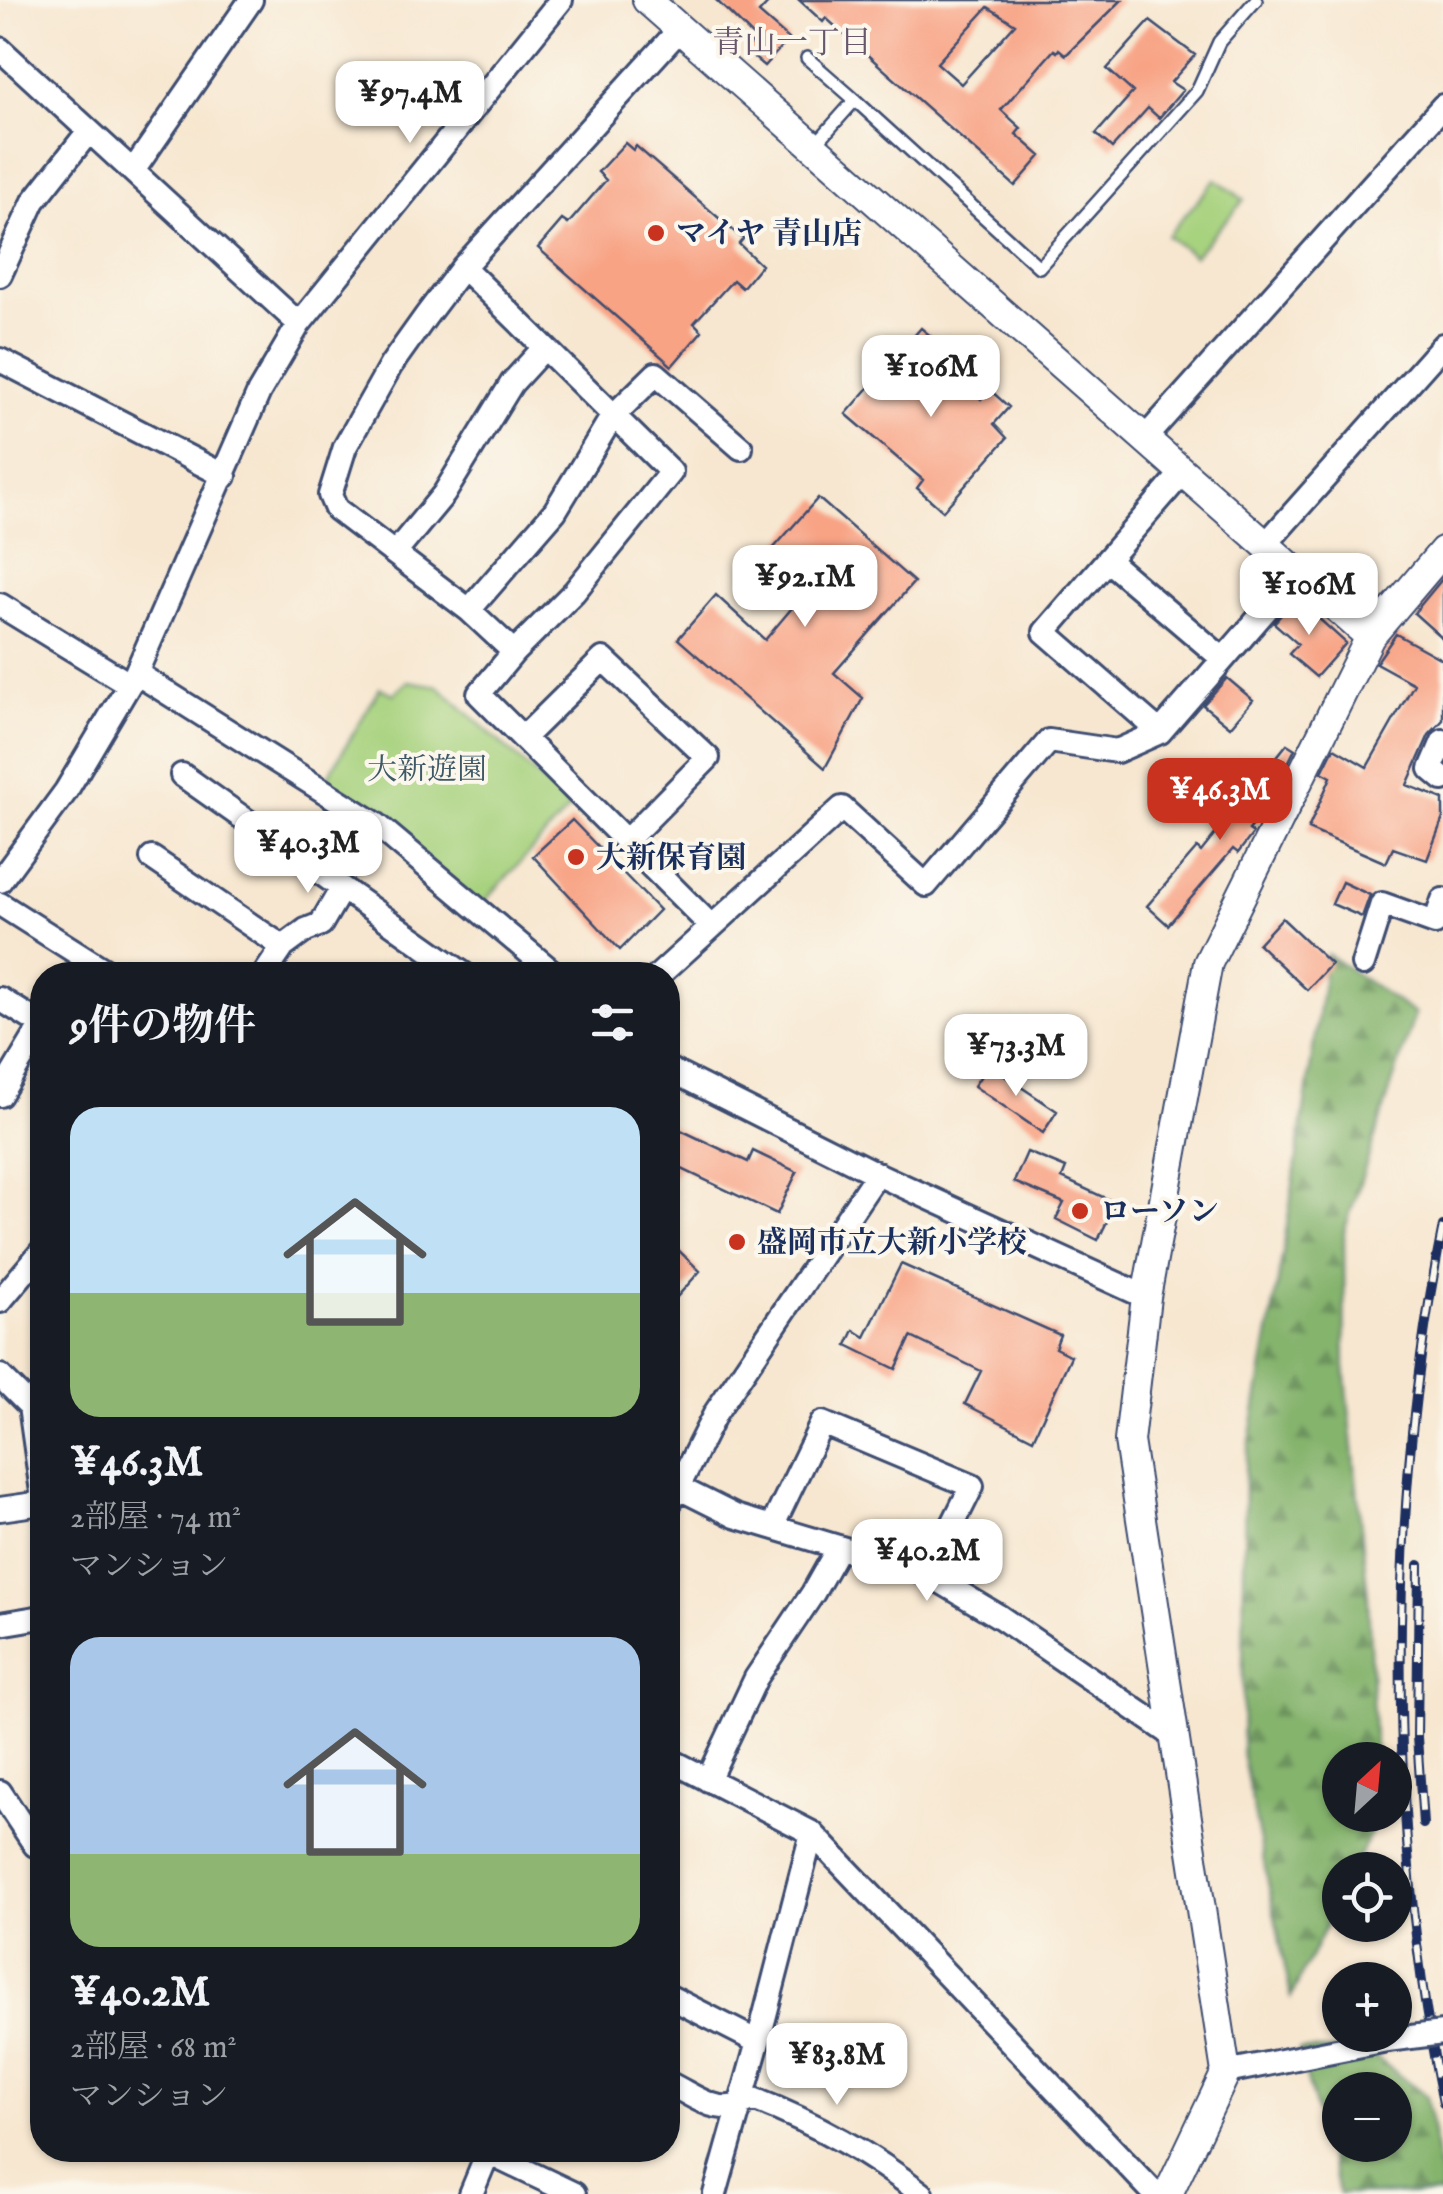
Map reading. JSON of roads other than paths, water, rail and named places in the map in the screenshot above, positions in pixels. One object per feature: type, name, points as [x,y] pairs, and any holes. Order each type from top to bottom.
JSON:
[{"type":"street","points":[[133,171],[251,0]]},
{"type":"street","points":[[0,881],[66,791],[133,678],[259,392],[299,324],[561,0]]},
{"type":"street","points":[[648,0],[1370,637]]},
{"type":"street","points":[[514,652],[469,610],[336,509],[330,494],[345,448],[381,382],[464,267],[680,29]]},
{"type":"street","points":[[0,49],[299,324]]},
{"type":"street","points":[[1144,438],[1443,106]]},
{"type":"street","points":[[0,275],[34,201],[89,131]]},
{"type":"street","points":[[464,267],[670,472],[574,592],[514,652],[479,694],[710,925]]},
{"type":"street","points":[[1266,545],[1443,345]]},
{"type":"street","points":[[395,553],[444,494],[506,392],[544,348]]},
{"type":"street","points":[[0,360],[225,476]]},
{"type":"street","points":[[469,610],[555,511],[612,417],[656,374],[741,448]]},
{"type":"street","points":[[1160,732],[1045,632],[1183,472]]},
{"type":"street","points":[[1168,2194],[1226,2072],[1129,1441],[1146,1297],[1208,963],[1370,637],[1443,552]]},
{"type":"street","points":[[1107,560],[1223,660]]},
{"type":"street","points":[[672,962],[842,808],[926,885],[1048,742],[1117,751],[1160,732],[1298,573]]},
{"type":"street","points":[[0,605],[133,678],[376,824],[541,962]]},
{"type":"street","points":[[522,738],[603,659],[708,758],[626,841]]},
{"type":"street","points":[[1443,741],[1431,769],[1443,779]]},
{"type":"street","points":[[182,774],[447,962]]},
{"type":"street","points":[[152,858],[284,946]]},
{"type":"street","points":[[273,962],[284,946],[320,924],[342,888]]},
{"type":"street","points":[[1363,964],[1382,904],[1434,923],[1443,900]]},
{"type":"street","points":[[0,904],[91,962]]},
{"type":"street","points":[[0,999],[30,1018]]},
{"type":"street","points":[[0,1095],[30,1045]]},
{"type":"street","points":[[680,1075],[876,1174],[1146,1297]]},
{"type":"street","points":[[680,1482],[716,1412],[876,1174]]},
{"type":"street","points":[[0,1301],[30,1265]]},
{"type":"street","points":[[0,1376],[30,1399]]},
{"type":"street","points":[[772,1526],[822,1423],[972,1486],[928,1574]]},
{"type":"street","points":[[680,1499],[928,1574],[1000,1616],[1174,1736]]},
{"type":"street","points":[[0,1509],[30,1505]]},
{"type":"street","points":[[708,1780],[756,1678],[814,1594],[839,1547]]},
{"type":"street","points":[[0,1624],[30,1619]]},
{"type":"street","points":[[680,1765],[812,1832],[1155,2194]]},
{"type":"street","points":[[0,1792],[30,1837]]},
{"type":"street","points":[[714,2194],[812,1832]]},
{"type":"street","points":[[680,2002],[758,2042]]},
{"type":"street","points":[[1226,2072],[1443,2033]]},
{"type":"street","points":[[680,2089],[722,2110],[752,2099],[802,2118],[922,2194]]},
{"type":"street","points":[[470,2194],[484,2162]]},
{"type":"street","points":[[507,2162],[574,2194]]},
{"type":"lane","points":[[807,58],[1039,267],[1197,90],[1219,42],[1256,0]]},
{"type":"lane","points":[[814,146],[855,100]]},
{"type":"railway","points":[[1443,1226],[1411,1441],[1403,1552],[1401,1664],[1403,1777],[1411,1888],[1424,1997],[1443,2103]]},
{"type":"railway","points":[[1419,1565],[1417,1737],[1423,1824]]},
{"type":"place","name":"マイヤ 青山店","points":[[656,233]]},
{"type":"place","name":"大新保育園","points":[[576,857]]},
{"type":"place","name":"ローソン","points":[[1080,1211]]},
{"type":"place","name":"盛岡市立大新小学校","points":[[737,1242]]},
{"type":"district","name":"青山一丁目","points":[[792,42]]},
{"type":"park label","name":"大新遊園","points":[[427,769]]}]
